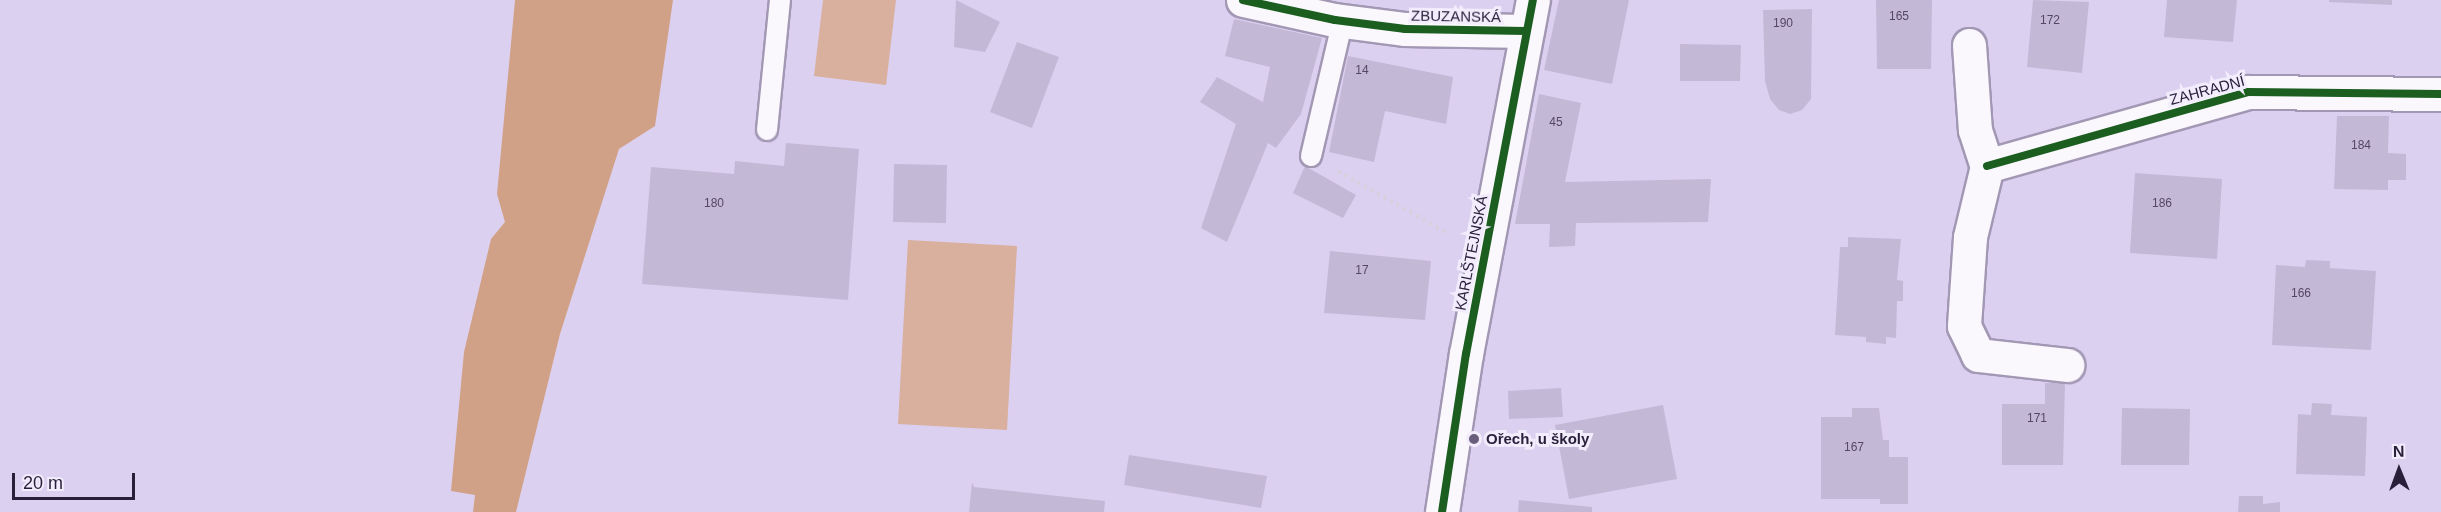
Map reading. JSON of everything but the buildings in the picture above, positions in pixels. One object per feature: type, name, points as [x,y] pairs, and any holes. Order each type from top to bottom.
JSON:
[{"type":"street","name":"ZBUZANSKÁ","points":[[1243,0],[1335,20],[1404,29],[1530,15]]},
{"type":"street","name":"KARLŠTEJNSKÁ","points":[[1442,512],[1466,354],[1530,15]]},
{"type":"street","points":[[1969,45],[1975,130],[1987,166],[1970,237],[1964,326],[1978,355],[2067,365]]},
{"type":"street","name":"ZAHRADNÍ","points":[[1987,166],[2248,92],[2441,94]]},
{"type":"lane","points":[[767,130],[780,0]]},
{"type":"lane","points":[[1311,156],[1339,37]]},
{"type":"path","points":[[1311,156],[1447,233]]},
{"type":"shaded area","points":[[515,0],[673,0],[655,126],[619,149],[560,334],[516,512],[473,512],[475,495],[451,491],[464,352],[491,239],[505,222],[497,194]]},
{"type":"shaded area","points":[[823,0],[896,0],[886,85],[814,76]]},
{"type":"shaded area","points":[[908,240],[1017,246],[1007,430],[898,424]]},
{"type":"cycle path","points":[[1243,0],[1335,20],[1405,29],[1526,31]]},
{"type":"cycle path","points":[[1442,512],[1466,354],[1533,0]]},
{"type":"cycle path","points":[[1987,166],[2248,92],[2441,94]]},
{"type":"place","name":"Ořech, u školy","points":[[1474,439]]}]
